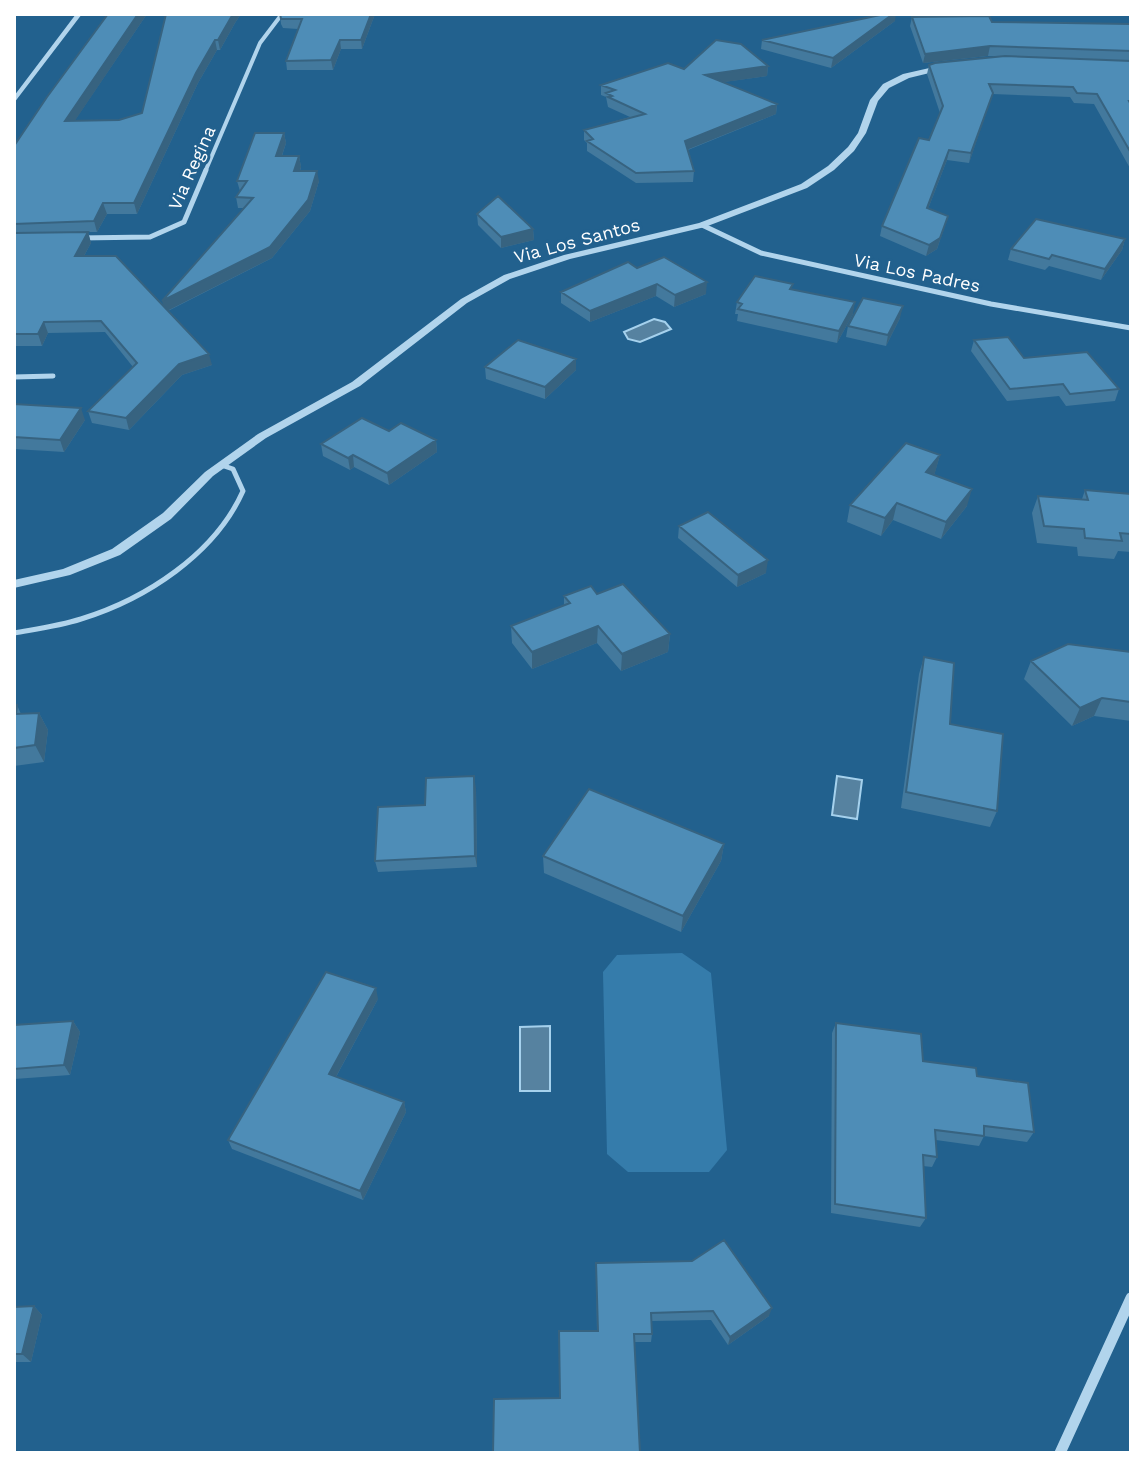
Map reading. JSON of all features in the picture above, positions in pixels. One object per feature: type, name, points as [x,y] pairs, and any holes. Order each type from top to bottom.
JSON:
[{"type":"street","points":[[14,101],[79,14]]},
{"type":"street","name":"Via Regina","points":[[74,238],[150,237],[170,231],[184,222],[260,43],[282,14]]},
{"type":"street","name":"Via Los Santos","points":[[14,584],[66,572],[116,552],[167,516],[221,465],[262,436],[356,384],[464,301],[507,277],[567,257],[702,225],[804,186],[831,168],[862,133],[874,100],[886,86],[906,76],[963,64]]},
{"type":"street","name":"Via Los Padres","points":[[702,225],[761,253],[991,304],[1131,328]]},
{"type":"street","points":[[14,377],[53,376]]},
{"type":"street","points":[[1060,1453],[1131,1298]]},
{"type":"lane","points":[[14,633],[84,618],[118,604],[184,564],[236,511],[243,491],[233,469],[221,465]]},
{"type":"shaded area","points":[[654,319],[665,322],[671,329],[640,342],[628,339],[624,332]]},
{"type":"shaded area","points":[[837,776],[862,780],[857,819],[832,815]]},
{"type":"shaded area","points":[[682,953],[711,973],[727,1150],[709,1172],[628,1172],[607,1154],[603,972],[617,955]]},
{"type":"shaded area","points":[[550,1026],[550,1091],[520,1091],[520,1027]]},
{"type":"building","points":[[108,14],[138,14],[65,121],[119,120],[142,113],[166,14],[233,14],[196,73],[134,203],[103,203],[94,221],[14,224],[14,146]]},
{"type":"building","points":[[280,14],[371,14],[361,40],[340,40],[331,60],[286,61],[302,19],[281,19]]},
{"type":"building","points":[[893,14],[833,58],[762,40]]},
{"type":"building","points":[[989,16],[992,22],[1131,24],[1131,51],[990,46],[925,54],[912,17]]},
{"type":"building","points":[[716,40],[741,44],[768,66],[705,75],[777,104],[685,141],[694,171],[636,173],[587,141],[593,139],[584,130],[645,114],[608,97],[612,96],[606,93],[615,90],[601,85],[668,63],[684,69]]},
{"type":"building","points":[[1005,56],[1131,61],[1131,153],[1097,94],[1077,93],[1073,87],[989,84],[993,93],[971,153],[949,150],[927,208],[948,216],[940,238],[929,245],[882,226],[919,138],[929,140],[943,106],[929,65]]},
{"type":"building","points":[[255,133],[284,133],[276,156],[299,156],[294,171],[317,171],[308,200],[270,247],[162,301],[253,198],[236,197],[247,181],[237,181]]},
{"type":"building","points":[[498,196],[533,229],[501,237],[477,214]]},
{"type":"building","points":[[1036,219],[1125,239],[1105,269],[1052,255],[1049,259],[1011,249]]},
{"type":"building","points":[[88,232],[75,256],[116,256],[209,354],[179,364],[126,418],[88,411],[137,363],[101,321],[44,322],[38,334],[14,334],[14,233]]},
{"type":"building","points":[[664,257],[707,282],[675,295],[657,284],[590,311],[561,292],[628,262],[637,268]]},
{"type":"building","points":[[755,276],[793,284],[790,289],[855,302],[839,331],[738,309],[742,304],[737,302]]},
{"type":"building","points":[[863,298],[903,306],[888,335],[848,326]]},
{"type":"building","points":[[1008,337],[1024,358],[1087,352],[1119,389],[1070,394],[1063,384],[1010,389],[974,340]]},
{"type":"building","points":[[518,340],[576,359],[545,387],[485,367]]},
{"type":"building","points":[[14,404],[81,408],[60,440],[14,437]]},
{"type":"building","points":[[362,418],[389,431],[401,423],[436,440],[387,473],[353,455],[348,458],[321,444]]},
{"type":"building","points":[[906,443],[940,455],[926,472],[972,489],[946,522],[897,503],[885,518],[850,505]]},
{"type":"building","points":[[1085,490],[1131,494],[1131,534],[1120,533],[1122,541],[1085,538],[1084,529],[1044,526],[1038,496],[1088,500]]},
{"type":"building","points":[[708,512],[768,560],[738,575],[679,526]]},
{"type":"building","points":[[623,584],[670,634],[622,654],[598,626],[532,652],[511,626],[570,603],[564,596],[591,586],[597,594]]},
{"type":"building","points":[[1068,644],[1131,652],[1131,702],[1102,698],[1080,708],[1031,661]]},
{"type":"building","points":[[924,657],[954,663],[950,724],[1003,734],[997,811],[906,792]]},
{"type":"building","points":[[17,705],[16,714],[39,713],[35,745],[14,748],[14,706]]},
{"type":"building","points":[[474,776],[475,856],[375,861],[378,807],[425,805],[426,778]]},
{"type":"building","points":[[589,789],[724,844],[683,916],[543,856]]},
{"type":"building","points":[[326,972],[376,988],[329,1074],[404,1102],[360,1191],[228,1140]]},
{"type":"building","points":[[73,1021],[64,1065],[14,1069],[14,1025]]},
{"type":"building","points":[[836,1023],[921,1034],[923,1061],[976,1068],[977,1076],[1028,1083],[1034,1132],[984,1126],[984,1136],[935,1130],[937,1157],[923,1155],[926,1218],[835,1204]]},
{"type":"building","points":[[724,1240],[772,1308],[730,1337],[713,1311],[651,1313],[652,1334],[634,1334],[640,1453],[493,1453],[494,1399],[560,1398],[559,1331],[598,1331],[596,1263],[692,1261]]},
{"type":"building","points":[[34,1306],[22,1354],[14,1354],[14,1307]]}]
